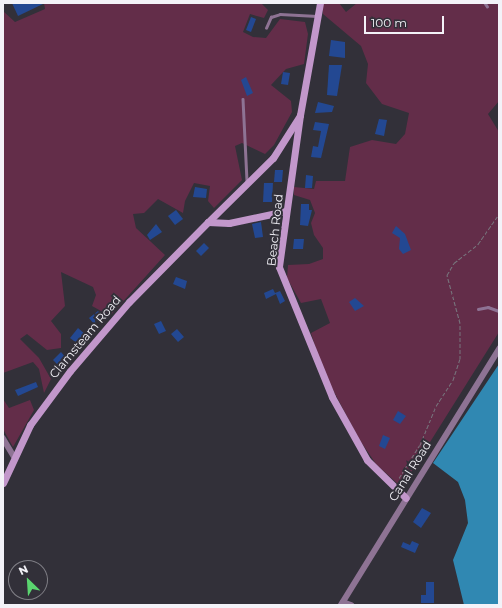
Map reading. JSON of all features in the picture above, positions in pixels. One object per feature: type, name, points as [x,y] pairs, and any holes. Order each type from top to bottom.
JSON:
[{"type":"street","name":"Beach Road","points":[[320,3],[319,16],[300,114],[279,267],[315,361],[367,460],[406,498]]},
{"type":"street","name":"Clamsteam Road","points":[[3,483],[14,456],[30,425],[70,371],[129,302],[273,158],[300,114]]},
{"type":"street","points":[[208,222],[229,223],[286,211]]},
{"type":"street","name":"Canal Road","points":[[342,604],[410,490],[499,349]]},
{"type":"street","points":[[3,438],[14,456]]},
{"type":"street","points":[[342,604],[351,605]]},
{"type":"lane","points":[[484,3],[487,6]]},
{"type":"lane","points":[[266,28],[271,17],[280,14],[319,16]]},
{"type":"lane","points":[[243,99],[247,185]]},
{"type":"lane","points":[[478,309],[488,307],[499,311]]},
{"type":"path","points":[[410,490],[399,478],[420,445],[436,406],[453,380],[460,359],[460,323],[447,275],[454,263],[478,244],[499,214]]},
{"type":"shaded area","points":[[44,3],[261,3],[268,10],[264,18],[250,14],[243,32],[253,37],[266,38],[280,19],[305,22],[308,34],[304,64],[286,69],[271,85],[291,101],[292,112],[274,145],[265,154],[242,143],[235,146],[242,180],[214,208],[208,201],[210,186],[194,183],[185,201],[183,213],[158,199],[144,213],[133,214],[136,228],[165,255],[110,316],[92,306],[96,295],[93,287],[61,272],[65,306],[51,321],[61,334],[61,348],[47,350],[27,334],[20,339],[39,358],[51,379],[44,393],[39,369],[33,362],[3,373],[3,11],[15,22],[45,9]]},
{"type":"shaded area","points":[[323,3],[339,3],[346,12],[357,3],[499,3],[499,101],[488,114],[499,132],[499,332],[405,482],[398,484],[376,464],[359,439],[323,371],[311,333],[330,323],[321,299],[301,303],[287,278],[288,265],[309,264],[323,259],[323,248],[314,235],[311,223],[315,213],[310,200],[294,195],[294,187],[314,189],[316,181],[345,181],[350,147],[372,140],[396,144],[405,134],[409,113],[382,104],[366,83],[368,64],[361,46],[323,14]]},
{"type":"shaded area","points":[[3,399],[9,408],[30,400],[34,410],[13,447],[3,429]]},
{"type":"water","points":[[499,364],[499,605],[464,605],[453,560],[468,523],[465,500],[458,482],[433,463]]},
{"type":"building","points":[[12,3],[45,3],[18,16]]},
{"type":"building","points":[[251,17],[256,19],[251,32],[246,30]]},
{"type":"building","points":[[331,40],[345,42],[345,58],[329,56]]},
{"type":"building","points":[[329,65],[342,65],[337,96],[327,95]]},
{"type":"building","points":[[283,72],[290,73],[288,85],[281,84]]},
{"type":"building","points":[[246,77],[253,93],[247,96],[241,80]]},
{"type":"building","points":[[318,102],[334,106],[332,112],[315,113]]},
{"type":"building","points":[[379,119],[387,120],[384,136],[375,134]]},
{"type":"building","points":[[315,122],[329,124],[321,158],[311,157],[313,146],[318,147],[321,131],[313,130]]},
{"type":"building","points":[[275,170],[283,170],[282,182],[274,182]]},
{"type":"building","points":[[306,175],[313,176],[312,188],[305,188]]},
{"type":"building","points":[[264,183],[273,183],[272,202],[263,202]]},
{"type":"building","points":[[195,187],[207,189],[206,198],[193,197]]},
{"type":"building","points":[[301,204],[309,204],[309,210],[312,210],[308,226],[300,225]]},
{"type":"building","points":[[176,210],[183,219],[175,225],[168,216]]},
{"type":"building","points":[[261,222],[263,237],[255,238],[252,224]]},
{"type":"building","points":[[156,224],[162,232],[150,240],[147,235]]},
{"type":"building","points":[[396,226],[405,234],[411,250],[403,254],[399,249],[400,238],[392,233]]},
{"type":"building","points":[[294,239],[304,239],[303,249],[293,249]]},
{"type":"building","points":[[204,243],[209,248],[201,256],[196,251]]},
{"type":"building","points":[[176,277],[187,281],[185,289],[173,284]]},
{"type":"building","points":[[273,289],[275,293],[280,291],[285,301],[280,304],[276,294],[266,299],[264,293]]},
{"type":"building","points":[[355,298],[364,306],[355,311],[349,302]]},
{"type":"building","points":[[98,311],[102,316],[94,324],[89,318]]},
{"type":"building","points":[[161,321],[166,331],[159,334],[154,324]]},
{"type":"building","points":[[78,328],[86,335],[78,344],[70,338]]},
{"type":"building","points":[[177,329],[184,337],[178,342],[171,334]]},
{"type":"building","points":[[61,352],[66,358],[59,366],[53,360]]},
{"type":"building","points":[[36,382],[38,387],[18,396],[15,390]]},
{"type":"building","points":[[398,411],[406,416],[400,424],[393,420]]},
{"type":"building","points":[[383,435],[390,438],[385,449],[379,446]]},
{"type":"building","points":[[422,508],[431,513],[421,528],[413,522]]},
{"type":"building","points":[[412,541],[419,544],[415,553],[401,547],[403,542],[410,545]]},
{"type":"building","points":[[426,582],[434,582],[434,603],[421,603],[421,595],[426,595]]}]
